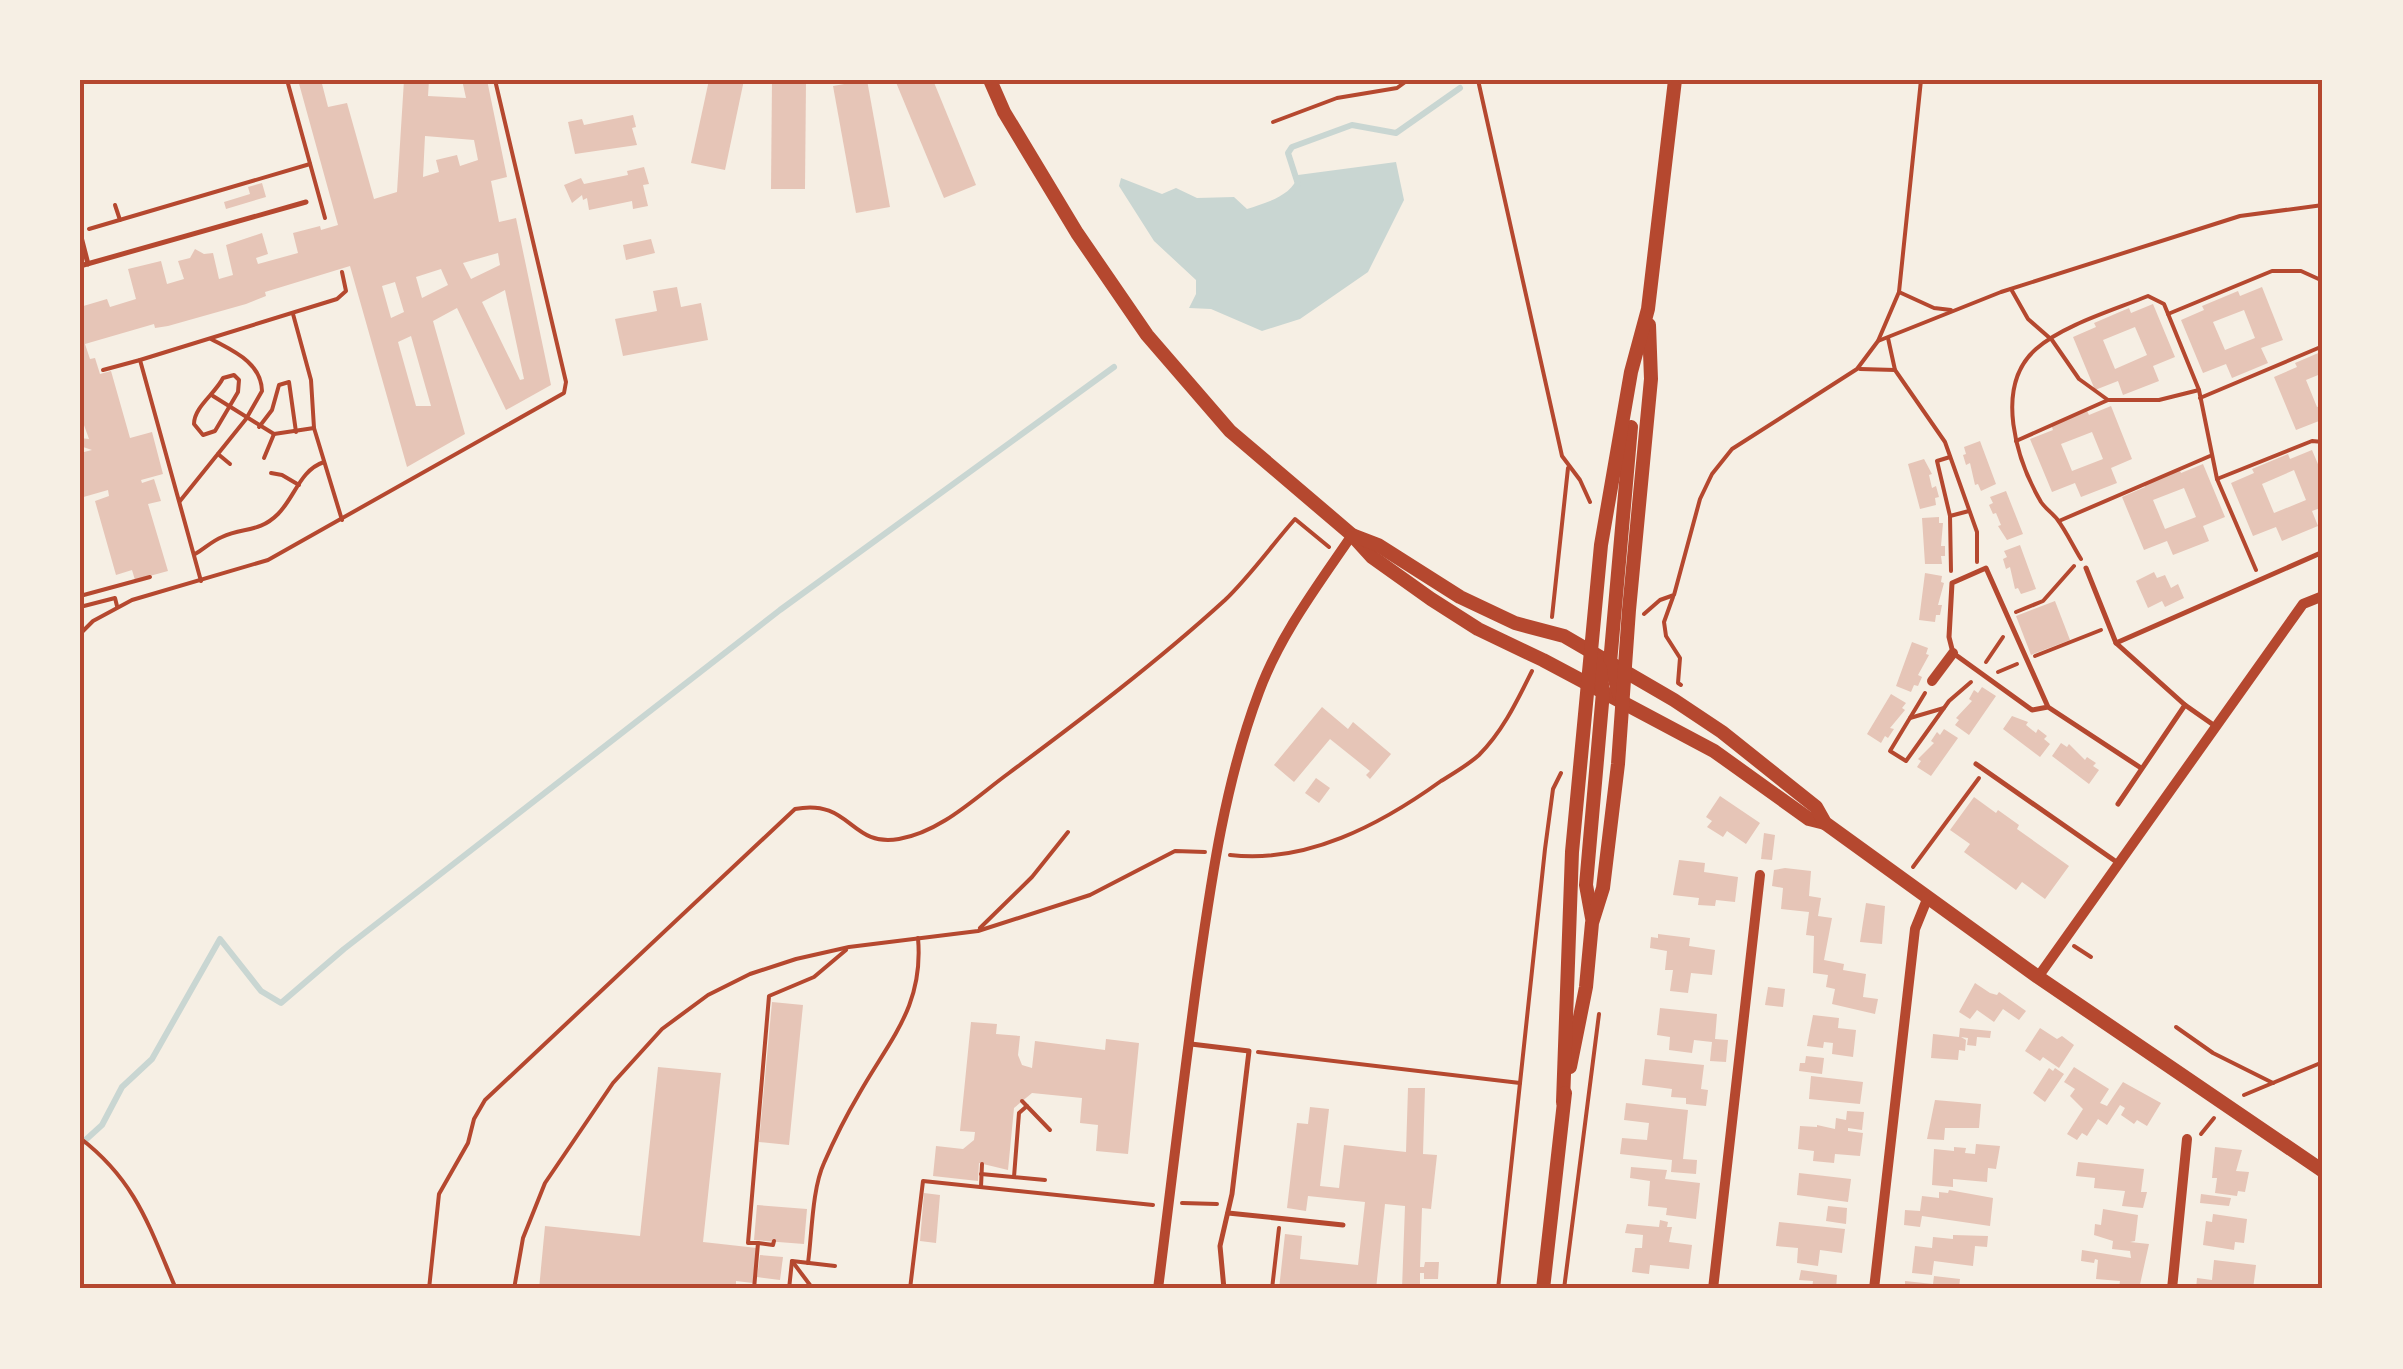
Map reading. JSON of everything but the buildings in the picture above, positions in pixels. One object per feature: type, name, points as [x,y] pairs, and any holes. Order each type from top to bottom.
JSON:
[{"type":"street","points":[[990,80],[1004,112],[1068,218],[1147,335],[1230,431],[1372,557],[1430,599],[1478,630],[1714,751],[1809,819],[1825,822]]},
{"type":"street","points":[[1592,922],[1586,885],[1596,688],[1592,652],[1601,545],[1632,372],[1648,309],[1675,80]]},
{"type":"street","points":[[1543,1289],[1564,1102],[1586,987],[1592,922],[1602,888],[1622,702],[1651,379],[1648,309]]},
{"type":"street","points":[[1622,702],[1610,663],[1632,430],[1626,412]]},
{"type":"street","points":[[1158,1289],[1215,853],[1232,778],[1260,689],[1299,612],[1352,536]]},
{"type":"street","points":[[1352,536],[1378,545],[1460,597],[1514,623],[1564,636],[1722,732],[1816,807],[1825,822],[1928,898],[2323,1172]]},
{"type":"street","points":[[2038,977],[2304,604],[2323,596]]},
{"type":"street","points":[[1932,681],[1953,653]]},
{"type":"street","points":[[1564,1102],[1572,852],[1596,688]]},
{"type":"street","points":[[1712,1289],[1760,876]]},
{"type":"street","points":[[1874,1289],[1915,929],[1928,898]]},
{"type":"street","points":[[2172,1289],[2188,1139]]},
{"type":"lane","points":[[80,266],[306,202]]},
{"type":"lane","points":[[80,233],[88,264]]},
{"type":"lane","points":[[2116,642],[2323,552]]},
{"type":"lane","points":[[2048,707],[2032,710],[1953,653],[1949,637],[1952,582],[1986,568],[2048,707],[2141,768]]},
{"type":"lane","points":[[2086,568],[2116,642],[2185,705],[2215,726]]},
{"type":"lane","points":[[2118,804],[2185,705]]},
{"type":"lane","points":[[1976,764],[2118,863]]},
{"type":"lane","points":[[1188,1044],[1248,1051],[1229,1209],[1220,1246],[1224,1289]]},
{"type":"lane","points":[[1229,1209],[1343,1224]]},
{"type":"path","points":[[287,80],[325,218]]},
{"type":"path","points":[[80,634],[92,620],[117,606],[268,560],[564,393],[566,382],[495,80]]},
{"type":"path","points":[[1273,122],[1337,98],[1397,88],[1408,80]]},
{"type":"path","points":[[1478,80],[1562,456],[1568,468],[1550,632]]},
{"type":"path","points":[[1694,693],[1678,683],[1680,658],[1666,636],[1664,622],[1700,498],[1712,474],[1732,449],[1857,369],[1878,342],[1899,292],[1921,80]]},
{"type":"path","points":[[80,233],[310,164]]},
{"type":"path","points":[[115,205],[120,220]]},
{"type":"path","points":[[1878,342],[2010,289],[2240,216],[2323,205]]},
{"type":"path","points":[[2168,314],[2272,271],[2301,271],[2323,281]]},
{"type":"path","points":[[103,370],[344,295],[342,272]]},
{"type":"path","points":[[2010,289],[2028,318],[2052,340],[2080,379],[2108,400]]},
{"type":"path","points":[[1899,292],[1934,308],[1954,310]]},
{"type":"path","points":[[2086,568],[2058,521],[2042,503],[2016,442],[2011,414],[2014,391],[2034,350],[2095,317],[2148,296],[2164,304],[2198,390],[2217,479],[2260,580]]},
{"type":"path","points":[[293,314],[311,380],[314,428],[342,520]]},
{"type":"path","points":[[179,502],[260,398],[258,372],[211,338]]},
{"type":"path","points":[[1888,338],[1895,370],[1945,442],[1977,532],[1977,572]]},
{"type":"path","points":[[2200,398],[2323,346]]},
{"type":"path","points":[[140,360],[201,581]]},
{"type":"path","points":[[1857,369],[1895,370]]},
{"type":"path","points":[[234,375],[240,386],[228,406],[215,431],[203,435],[198,431],[194,416],[214,396],[223,378],[234,375]]},
{"type":"path","points":[[259,428],[272,410],[279,385],[289,382],[296,432]]},
{"type":"path","points":[[2016,442],[2108,400],[2159,400],[2198,390]]},
{"type":"path","points":[[214,396],[274,434],[314,428]]},
{"type":"path","points":[[264,458],[274,434]]},
{"type":"path","points":[[2217,479],[2312,441],[2323,442]]},
{"type":"path","points":[[218,454],[230,464]]},
{"type":"path","points":[[2058,521],[2211,455]]},
{"type":"path","points":[[1950,457],[1936,461],[1950,516],[1950,559]]},
{"type":"path","points":[[194,555],[222,537],[247,532],[280,513],[313,466],[324,462]]},
{"type":"path","points":[[271,473],[282,474],[299,485]]},
{"type":"path","points":[[1950,516],[1969,511]]},
{"type":"path","points":[[428,1289],[440,1194],[468,1143],[485,1100],[796,809],[816,805],[828,809],[872,840],[899,840],[932,829],[1084,718],[1227,598],[1295,518],[1338,555]]},
{"type":"path","points":[[2007,616],[2042,601],[2080,558]]},
{"type":"path","points":[[80,596],[150,577]]},
{"type":"path","points":[[1641,617],[1660,600],[1674,595]]},
{"type":"path","points":[[80,608],[115,598],[117,606]]},
{"type":"path","points":[[1932,681],[1890,751],[1906,761],[2012,625]]},
{"type":"path","points":[[1986,678],[2110,627]]},
{"type":"path","points":[[514,1289],[523,1238],[546,1183],[613,1083],[662,1029],[708,995],[750,974],[849,947],[978,930],[1090,895],[1175,851],[1262,858],[1303,851],[1363,829],[1478,756],[1509,716],[1538,658]]},
{"type":"path","points":[[1910,718],[1944,708]]},
{"type":"path","points":[[1903,879],[1985,770]]},
{"type":"path","points":[[1498,1289],[1545,849],[1553,789],[1561,772]]},
{"type":"path","points":[[978,930],[1032,877],[1068,832]]},
{"type":"path","points":[[808,1263],[821,1168],[859,1093],[897,1036],[910,1008],[917,982],[918,938]]},
{"type":"path","points":[[774,1242],[748,1243],[769,996],[814,977],[849,947]]},
{"type":"path","points":[[2078,949],[2092,957]]},
{"type":"path","points":[[2176,1028],[2213,1053],[2274,1083]]},
{"type":"path","points":[[1248,1051],[1520,1083]]},
{"type":"path","points":[[2188,1139],[2204,1133],[2224,1104],[2323,1062]]},
{"type":"path","points":[[1014,1177],[1019,1113],[1024,1103],[1050,1130]]},
{"type":"path","points":[[80,1138],[107,1158],[138,1201],[176,1289]]},
{"type":"path","points":[[981,1187],[982,1164]]},
{"type":"path","points":[[982,1174],[1044,1180]]},
{"type":"path","points":[[910,1289],[923,1181],[1168,1207],[1188,1201],[1229,1209]]},
{"type":"path","points":[[1272,1289],[1280,1218]]},
{"type":"path","points":[[754,1289],[758,1244]]},
{"type":"path","points":[[792,1261],[835,1266]]},
{"type":"path","points":[[789,1289],[792,1261]]},
{"type":"path","points":[[792,1261],[813,1289]]},
{"type":"shaded area","points":[[1396,162],[1404,200],[1368,272],[1300,319],[1262,331],[1211,309],[1189,308],[1196,294],[1196,280],[1154,241],[1119,186],[1121,178],[1162,194],[1176,188],[1197,198],[1234,197],[1247,209],[1284,193],[1298,175]]},
{"type":"waterway","points":[[1298,184],[1288,153],[1292,147],[1352,125],[1396,133],[1460,88]]},
{"type":"waterway","points":[[80,1145],[102,1125],[122,1087],[152,1059],[220,939],[261,991],[281,1003],[344,949],[780,610],[1114,367]]}]
